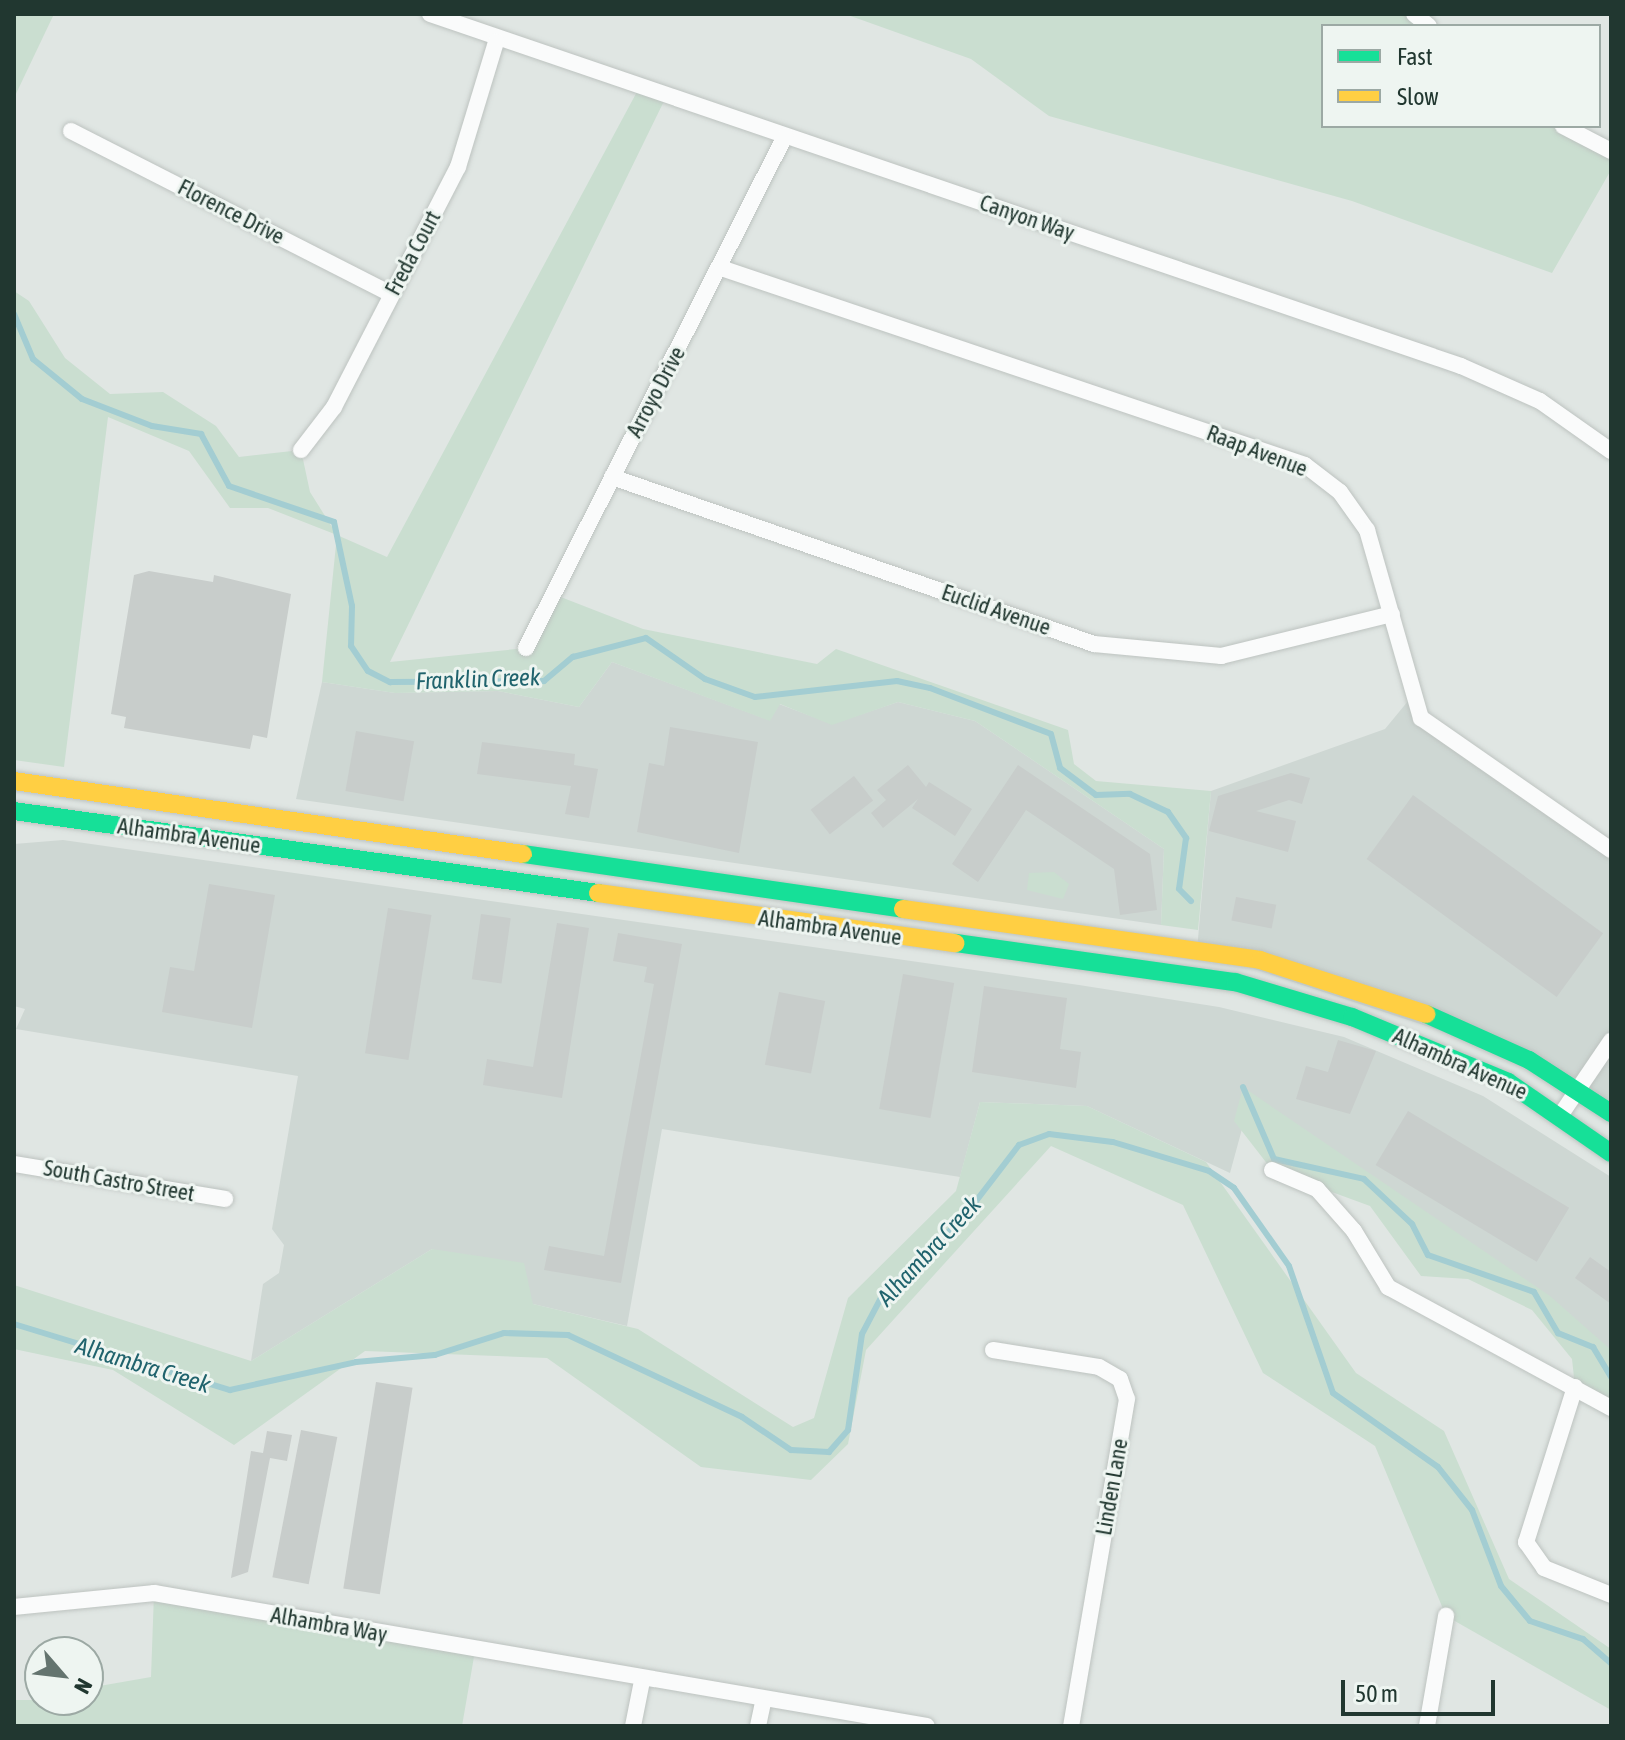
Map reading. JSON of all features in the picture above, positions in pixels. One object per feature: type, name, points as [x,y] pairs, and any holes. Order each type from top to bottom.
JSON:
[{"type":"main road","name":"Alhambra Avenue","points":[[14,781],[1260,960],[1447,1021],[1577,1089],[1611,1113]]},
{"type":"main road","name":"Alhambra Avenue","points":[[14,811],[1235,982],[1424,1044],[1508,1082],[1611,1153]]},
{"type":"street","name":"Canyon Way","points":[[430,14],[496,42],[785,136],[1461,366],[1540,401],[1611,451]]},
{"type":"street","name":"Freda Court","points":[[301,450],[334,407],[458,167],[496,42]]},
{"type":"street","points":[[1567,128],[1611,151]]},
{"type":"street","name":"Florence Drive","points":[[71,131],[391,294]]},
{"type":"street","name":"Arroyo Drive","points":[[526,648],[721,268],[785,136]]},
{"type":"street","name":"Raap Avenue","points":[[721,268],[1305,465],[1340,492],[1367,530],[1421,718],[1611,850]]},
{"type":"street","name":"Euclid Avenue","points":[[612,477],[1094,644],[1221,656],[1392,614]]},
{"type":"street","points":[[1560,1116],[1611,1041]]},
{"type":"street","name":"South Castro Street","points":[[14,1164],[225,1199]]},
{"type":"street","points":[[1272,1170],[1317,1189],[1388,1287],[1611,1408]]},
{"type":"street","name":"Linden Lane","points":[[993,1350],[1099,1367],[1120,1379],[1127,1399],[1071,1726]]},
{"type":"street","points":[[1575,1387],[1526,1542],[1544,1568],[1611,1595]]},
{"type":"street","name":"Alhambra Way","points":[[14,1607],[154,1593],[763,1702],[927,1726]]},
{"type":"street","points":[[1427,1726],[1446,1616]]},
{"type":"street","points":[[633,1726],[642,1681]]},
{"type":"street","points":[[758,1726],[763,1702]]},
{"type":"shaded area","points":[[612,662],[769,720],[779,704],[832,724],[898,702],[975,721],[1164,849],[1161,925],[296,799],[322,682],[395,693],[498,691],[579,707]]},
{"type":"shaded area","points":[[1413,695],[1421,718],[1611,850],[1611,1113],[1529,1060],[1197,950],[1211,791],[1385,729]]},
{"type":"shaded area","points":[[63,840],[1079,985],[1219,1007],[1344,1037],[1483,1096],[1611,1177],[1611,1350],[1251,1096],[1230,1173],[1087,1106],[980,1102],[960,1177],[662,1129],[627,1326],[533,1304],[432,1249],[251,1361],[263,1284],[279,1273],[284,1245],[272,1229],[298,1076],[16,1029],[25,1009],[14,1006],[14,844]]},
{"type":"green space","points":[[14,14],[54,14],[14,98]]},
{"type":"green space","points":[[845,14],[1414,14],[1426,24],[1321,24],[1321,128],[1567,128],[1611,151],[1611,170],[1552,273],[1352,201],[1049,116],[971,59]]},
{"type":"green space","points":[[639,88],[666,97],[390,662],[526,648],[553,594],[643,629],[817,664],[836,649],[1068,730],[1074,764],[1096,781],[1211,791],[1198,930],[1161,925],[1164,849],[975,721],[898,702],[832,725],[780,704],[770,721],[612,662],[579,707],[498,691],[395,693],[322,682],[337,535],[387,557]]},
{"type":"green space","points":[[14,291],[29,301],[65,358],[110,394],[163,392],[216,426],[239,457],[301,450],[310,492],[337,535],[268,508],[230,508],[189,451],[108,417],[64,767],[14,760]]},
{"type":"green space","points":[[1054,872],[1069,884],[1063,899],[1027,890],[1029,873]]},
{"type":"green space","points":[[1243,1087],[1550,1296],[1611,1350],[1611,1408],[1575,1387],[1572,1359],[1532,1310],[1468,1279],[1421,1276],[1370,1206],[1272,1170],[1234,1121]]},
{"type":"green space","points":[[980,1102],[1087,1106],[1206,1162],[1356,1373],[1444,1431],[1509,1579],[1611,1649],[1611,1710],[1446,1616],[1375,1446],[1263,1373],[1183,1205],[1051,1146],[866,1350],[848,1444],[811,1480],[701,1467],[547,1358],[365,1351],[234,1445],[113,1370],[14,1349],[14,1285],[251,1361],[432,1249],[524,1263],[533,1304],[638,1329],[793,1427],[814,1418],[848,1298],[956,1191]]},
{"type":"green space","points":[[154,1593],[475,1651],[462,1726],[14,1726],[14,1700],[24,1700],[24,1716],[104,1716],[104,1685],[151,1677]]},
{"type":"building","points":[[149,571],[213,582],[214,575],[291,594],[267,738],[253,735],[250,749],[124,728],[126,717],[111,714],[134,575]]},
{"type":"building","points":[[670,727],[758,742],[739,853],[637,832],[649,763],[664,766]]},
{"type":"building","points":[[356,731],[414,741],[404,801],[345,791]]},
{"type":"building","points":[[482,742],[575,754],[574,765],[598,769],[589,818],[565,814],[571,786],[477,774]]},
{"type":"building","points":[[908,765],[926,787],[929,782],[972,809],[955,836],[912,808],[918,799],[883,828],[871,813],[886,800],[877,790]]},
{"type":"building","points":[[1018,765],[1150,854],[1157,910],[1120,915],[1114,869],[1026,810],[978,882],[952,864]]},
{"type":"building","points":[[1291,773],[1310,778],[1302,804],[1289,800],[1256,811],[1296,821],[1288,852],[1209,831],[1218,796]]},
{"type":"building","points":[[854,776],[873,800],[830,834],[811,810]]},
{"type":"building","points":[[1413,795],[1603,933],[1557,997],[1367,859]]},
{"type":"building","points":[[209,884],[275,895],[252,1028],[162,1012],[170,967],[194,971]]},
{"type":"building","points":[[1236,897],[1276,905],[1272,928],[1231,921]]},
{"type":"building","points":[[388,908],[431,915],[408,1060],[365,1053]]},
{"type":"building","points":[[481,914],[511,918],[502,984],[472,979]]},
{"type":"building","points":[[557,923],[589,928],[562,1098],[483,1085],[487,1059],[533,1067]]},
{"type":"building","points":[[618,933],[682,944],[621,1283],[544,1270],[549,1246],[604,1256],[654,984],[644,982],[647,967],[613,961]]},
{"type":"building","points":[[903,974],[954,983],[930,1118],[879,1109]]},
{"type":"building","points":[[984,986],[1067,998],[1060,1049],[1081,1052],[1076,1088],[972,1072]]},
{"type":"building","points":[[779,992],[825,1001],[811,1074],[765,1065]]},
{"type":"building","points":[[1338,1040],[1376,1051],[1350,1114],[1296,1099],[1306,1066],[1328,1072]]},
{"type":"building","points":[[1408,1111],[1569,1208],[1537,1262],[1376,1165]]},
{"type":"building","points":[[1590,1257],[1611,1272],[1611,1304],[1575,1278]]},
{"type":"building","points":[[376,1382],[413,1388],[380,1594],[343,1588]]},
{"type":"building","points":[[301,1430],[337,1437],[309,1584],[272,1577]]},
{"type":"building","points":[[267,1431],[292,1435],[287,1461],[270,1458],[248,1572],[231,1578],[251,1451],[263,1453]]},
{"type":"waterway","name":"Franklin Creek","points":[[14,314],[33,359],[82,399],[152,426],[201,434],[229,486],[334,522],[352,606],[351,646],[368,671],[390,682],[544,681],[573,657],[646,638],[705,679],[755,697],[897,681],[930,688],[1051,734],[1060,768],[1096,795],[1130,794],[1168,812],[1186,838],[1179,889],[1191,901]]},
{"type":"waterway","name":"Franklin Creek","points":[[1243,1087],[1274,1159],[1364,1179],[1412,1224],[1428,1255],[1534,1292],[1558,1333],[1593,1347],[1611,1377]]},
{"type":"waterway","name":"Alhambra Creek","points":[[14,1324],[230,1390],[356,1362],[435,1355],[504,1333],[568,1335],[742,1417],[791,1450],[829,1452],[848,1430],[862,1334],[883,1294],[963,1218],[1019,1145],[1049,1134],[1113,1142],[1209,1171],[1234,1188],[1289,1266],[1333,1393],[1438,1467],[1472,1510],[1501,1586],[1530,1621],[1583,1639],[1611,1663]]},
{"type":"traffic: fast","points":[[14,811],[598,893]]},
{"type":"traffic: fast","points":[[523,854],[903,909]]},
{"type":"traffic: fast","points":[[956,943],[1235,982],[1352,1017],[1508,1082],[1611,1153]]},
{"type":"traffic: fast","points":[[1426,1014],[1529,1060],[1611,1113]]},
{"type":"traffic: slow","points":[[14,781],[523,854]]},
{"type":"traffic: slow","points":[[598,893],[956,943]]},
{"type":"traffic: slow","points":[[903,909],[1260,960],[1426,1014]]}]
